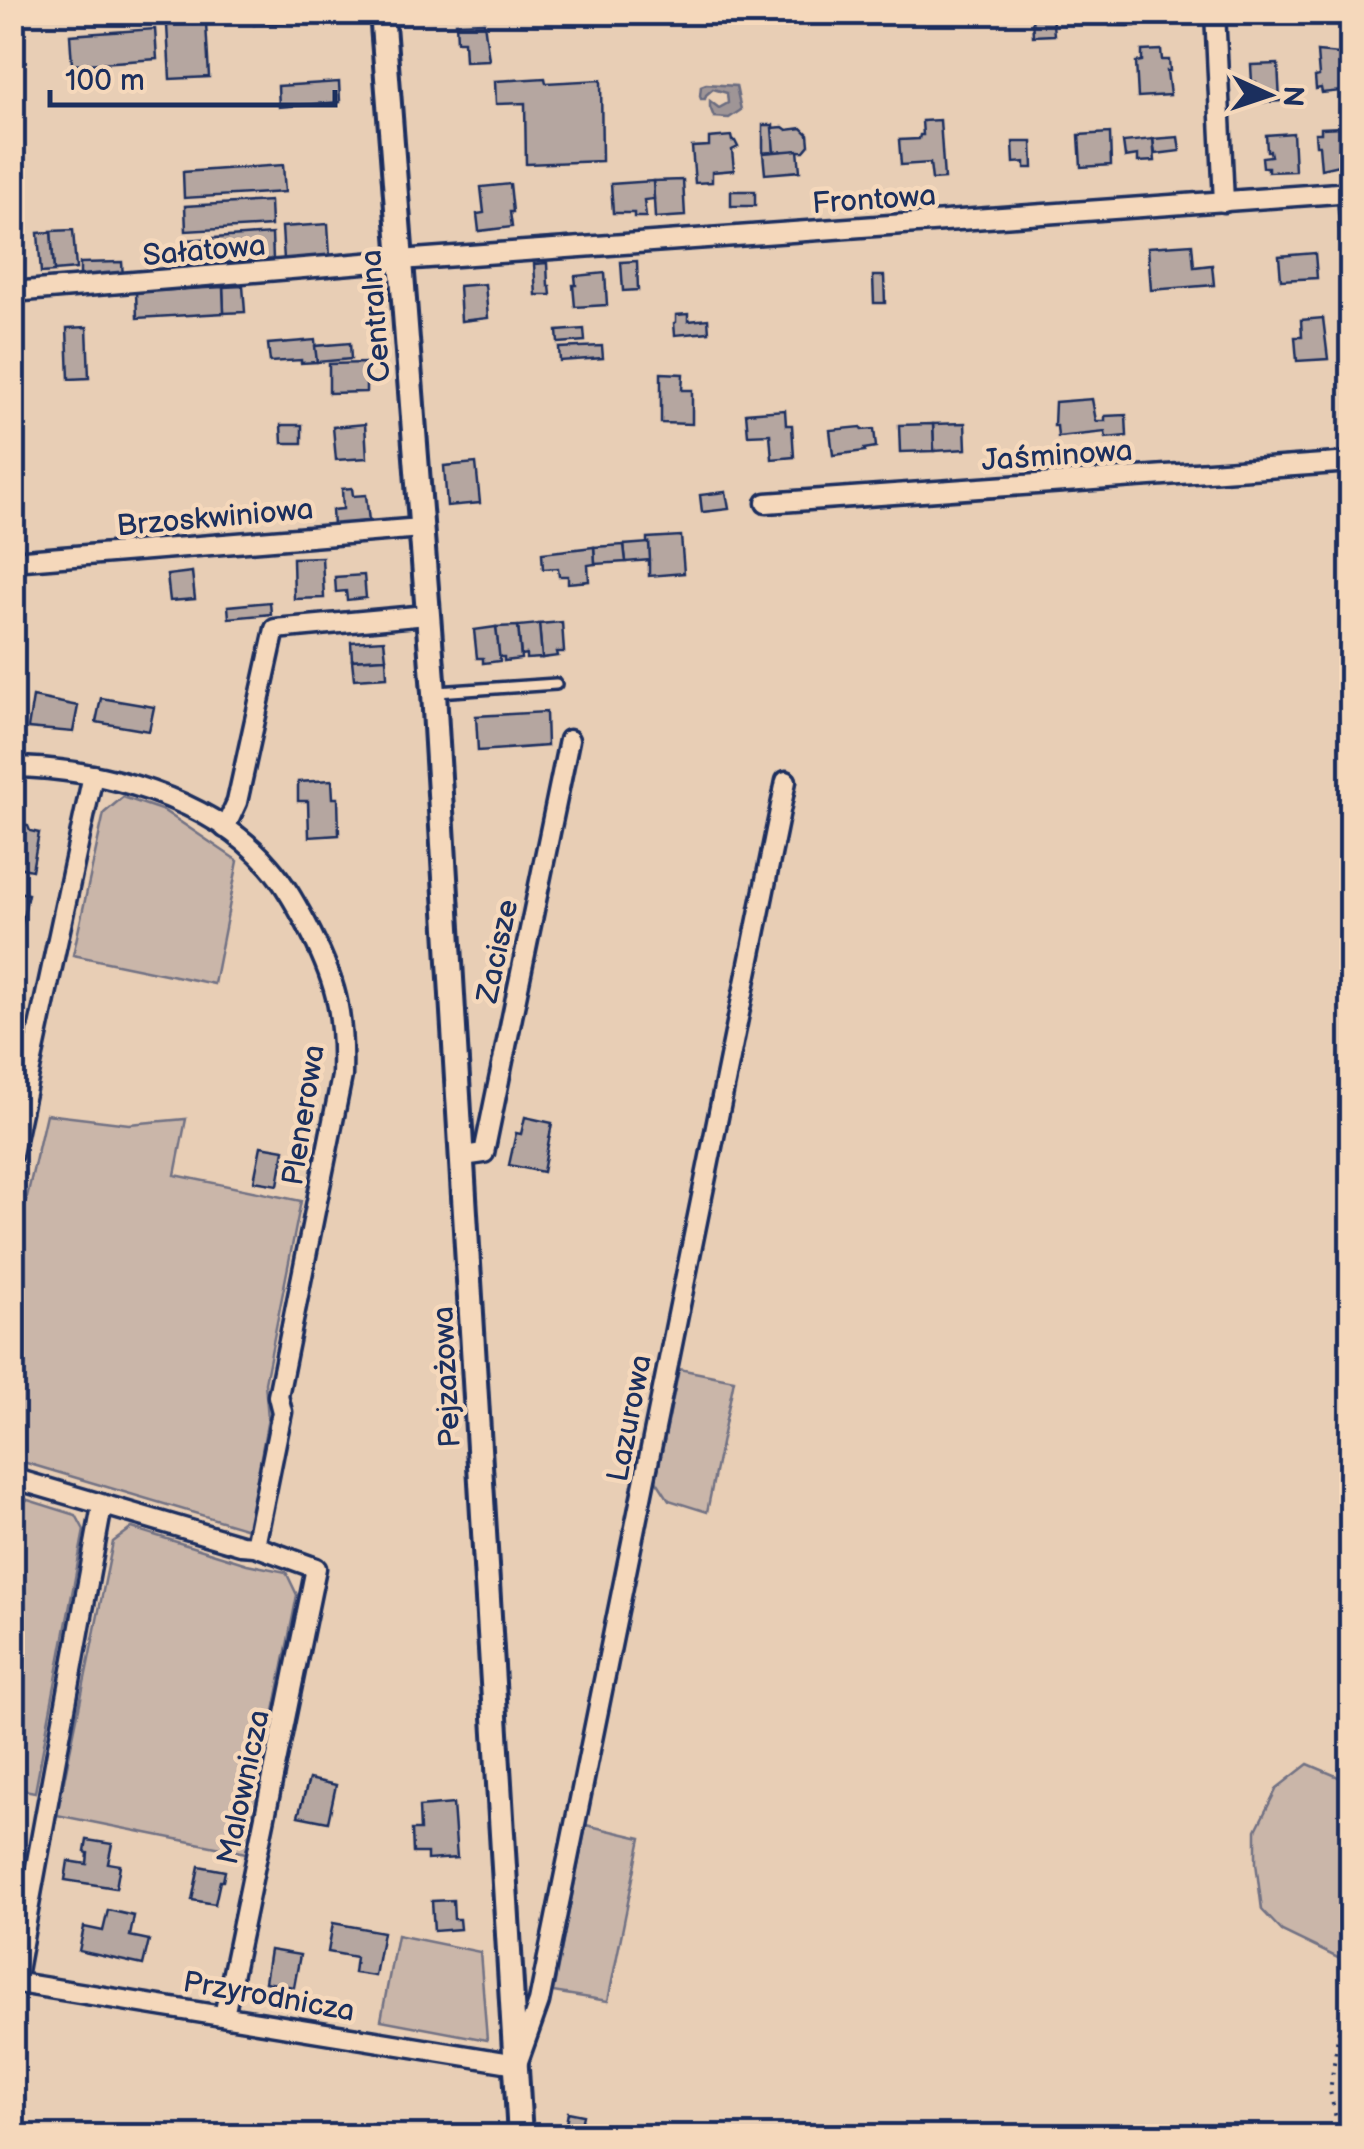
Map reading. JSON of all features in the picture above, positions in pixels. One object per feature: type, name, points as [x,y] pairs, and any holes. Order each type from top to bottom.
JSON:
[{"type":"street","name":"Centralna","points":[[382,12],[428,615]]},
{"type":"street","points":[[1214,12],[1224,202]]},
{"type":"street","name":"Frontowa","points":[[400,260],[1350,192]]},
{"type":"street","points":[[1350,192],[1352,253]]},
{"type":"street","name":"Sałatowa","points":[[12,292],[400,260]]},
{"type":"street","name":"Jaśminowa","points":[[766,503],[1352,462]]},
{"type":"street","name":"Brzoskwiniowa","points":[[12,561],[421,528]]},
{"type":"street","points":[[225,828],[237,802],[275,629],[428,615]]},
{"type":"street","name":"Pejzażowa","points":[[428,615],[520,2136]]},
{"type":"street","name":"Zacisze","points":[[463,1156],[484,1153],[569,740]]},
{"type":"street","name":"Plenerowa","points":[[12,767],[93,774],[166,795],[225,828],[266,862],[288,890],[330,975],[340,1007],[342,1076],[278,1396],[282,1412],[256,1546]]},
{"type":"street","points":[[12,1154],[93,774]]},
{"type":"street","name":"Lazurowa","points":[[517,2064],[539,2002],[786,781]]},
{"type":"street","points":[[12,1478],[241,1545],[256,1546]]},
{"type":"street","points":[[14,1982],[102,1506]]},
{"type":"street","name":"Malownicza","points":[[224,2016],[316,1568],[256,1546]]},
{"type":"street","name":"Przyrodnicza","points":[[14,1982],[517,2064]]},
{"type":"lane","points":[[434,693],[556,684]]},
{"type":"path","points":[[1340,2136],[1330,2091],[1342,2008],[1352,1981]]},
{"type":"shaded area","points":[[701,86],[736,86],[741,110],[729,118],[714,117],[710,101],[719,108],[728,103],[727,93],[713,89],[701,99]]},
{"type":"shaded area","points":[[123,797],[164,811],[238,861],[214,984],[73,955],[104,813]]},
{"type":"shaded area","points":[[46,1114],[129,1124],[186,1119],[175,1175],[301,1201],[265,1383],[268,1418],[248,1529],[13,1459],[13,1258]]},
{"type":"shaded area","points":[[679,1369],[734,1380],[707,1512],[669,1500],[656,1480]]},
{"type":"shaded area","points":[[12,1495],[76,1515],[84,1530],[35,1792],[13,1788]]},
{"type":"shaded area","points":[[132,1528],[247,1564],[286,1572],[297,1595],[246,1853],[57,1815],[113,1542]]},
{"type":"shaded area","points":[[1308,1764],[1348,1781],[1351,1793],[1352,1935],[1342,1960],[1282,1931],[1262,1910],[1256,1830],[1277,1788]]},
{"type":"shaded area","points":[[586,1825],[641,1838],[608,2001],[553,1992]]},
{"type":"shaded area","points":[[397,1935],[480,1952],[487,2040],[381,2020]]},
{"type":"building","points":[[253,12],[291,12],[292,22],[254,25]]},
{"type":"building","points":[[1052,12],[1054,35],[1033,36],[1032,14]]},
{"type":"building","points":[[1110,12],[1135,12],[1135,26],[1110,26]]},
{"type":"building","points":[[484,22],[489,60],[465,61],[464,41],[457,41],[456,23]]},
{"type":"building","points":[[206,23],[209,77],[170,79],[167,25]]},
{"type":"building","points":[[155,29],[157,59],[72,65],[70,35]]},
{"type":"building","points":[[1161,50],[1162,60],[1169,60],[1170,95],[1138,97],[1136,62],[1142,61],[1142,51]]},
{"type":"building","points":[[1351,50],[1352,90],[1342,91],[1339,54]]},
{"type":"building","points":[[1317,52],[1339,54],[1342,91],[1322,93],[1321,88],[1316,89]]},
{"type":"building","points":[[1278,64],[1280,101],[1254,103],[1253,97],[1248,98],[1247,87],[1256,87],[1251,65]]},
{"type":"building","points":[[545,78],[546,83],[601,80],[602,161],[526,164],[525,103],[496,104],[495,81]]},
{"type":"building","points":[[339,82],[340,102],[279,107],[278,86]]},
{"type":"building","points":[[940,120],[944,179],[932,180],[930,163],[901,165],[899,140],[919,139],[923,135],[922,121]]},
{"type":"building","points":[[763,125],[773,125],[774,152],[763,153]]},
{"type":"building","points":[[1352,126],[1352,164],[1343,164],[1341,127]]},
{"type":"building","points":[[1341,127],[1343,164],[1321,169],[1315,133],[1321,133],[1321,128]]},
{"type":"building","points":[[772,128],[802,128],[808,134],[809,145],[804,151],[774,152]]},
{"type":"building","points":[[1110,133],[1111,165],[1081,167],[1079,135]]},
{"type":"building","points":[[1293,133],[1295,171],[1268,172],[1262,157],[1271,156],[1266,135]]},
{"type":"building","points":[[731,136],[738,147],[732,150],[734,170],[712,172],[712,182],[695,183],[692,147],[709,146],[709,138]]},
{"type":"building","points":[[1178,137],[1180,151],[1155,154],[1153,139]]},
{"type":"building","points":[[1153,139],[1155,161],[1138,162],[1138,155],[1125,157],[1123,142]]},
{"type":"building","points":[[1013,142],[1032,142],[1033,168],[1025,168],[1025,162],[1014,163]]},
{"type":"building","points":[[798,150],[800,171],[765,174],[763,153]]},
{"type":"building","points":[[283,165],[285,192],[184,198],[183,172]]},
{"type":"building","points":[[683,180],[685,216],[655,218],[653,181]]},
{"type":"building","points":[[653,181],[654,199],[644,200],[646,217],[613,213],[611,184]]},
{"type":"building","points":[[510,184],[512,227],[479,231],[477,214],[484,213],[481,187]]},
{"type":"building","points":[[731,191],[755,191],[755,206],[731,206]]},
{"type":"building","points":[[270,201],[271,226],[186,231],[185,206]]},
{"type":"building","points":[[328,224],[330,257],[284,260],[282,227]]},
{"type":"building","points":[[73,230],[76,269],[54,271],[51,231]]},
{"type":"building","points":[[51,232],[54,272],[41,273],[38,233]]},
{"type":"building","points":[[272,234],[273,260],[188,265],[187,240]]},
{"type":"building","points":[[1192,244],[1194,267],[1212,265],[1214,285],[1151,290],[1148,247]]},
{"type":"building","points":[[1315,253],[1317,278],[1281,280],[1279,256]]},
{"type":"building","points":[[637,261],[638,290],[623,291],[621,262]]},
{"type":"building","points":[[122,262],[123,278],[80,279],[80,263]]},
{"type":"building","points":[[547,263],[551,295],[536,295],[534,264]]},
{"type":"building","points":[[605,273],[607,305],[575,307],[575,276]]},
{"type":"building","points":[[873,276],[884,276],[885,303],[874,303]]},
{"type":"building","points":[[485,284],[488,318],[461,321],[459,286]]},
{"type":"building","points":[[243,286],[245,312],[224,313],[223,287]]},
{"type":"building","points":[[223,287],[224,313],[137,318],[136,292]]},
{"type":"building","points":[[688,314],[688,321],[708,319],[709,332],[675,335],[676,315]]},
{"type":"building","points":[[1323,318],[1328,359],[1297,361],[1295,337],[1302,337],[1301,320]]},
{"type":"building","points":[[87,327],[89,378],[69,379],[67,328]]},
{"type":"building","points":[[584,329],[585,341],[558,343],[557,331]]},
{"type":"building","points":[[315,340],[317,362],[270,362],[268,344]]},
{"type":"building","points":[[350,343],[351,359],[317,362],[315,346]]},
{"type":"building","points":[[602,346],[603,358],[560,361],[559,348]]},
{"type":"building","points":[[366,363],[366,392],[329,393],[329,364]]},
{"type":"building","points":[[661,373],[683,374],[682,390],[692,390],[692,424],[661,423]]},
{"type":"building","points":[[1092,399],[1096,421],[1105,421],[1105,416],[1126,415],[1127,436],[1106,438],[1105,432],[1058,437],[1054,426],[1055,402]]},
{"type":"building","points":[[785,410],[786,425],[792,425],[794,457],[772,459],[770,434],[748,435],[746,413]]},
{"type":"building","points":[[965,423],[966,449],[934,451],[933,424]]},
{"type":"building","points":[[365,424],[367,458],[336,460],[333,427]]},
{"type":"building","points":[[933,424],[934,451],[900,452],[899,425]]},
{"type":"building","points":[[281,425],[302,425],[302,443],[282,443]]},
{"type":"building","points":[[874,429],[876,447],[833,455],[830,430]]},
{"type":"building","points":[[476,463],[480,503],[447,506],[444,466]]},
{"type":"building","points":[[352,488],[353,496],[366,495],[369,521],[333,526],[332,510],[343,509],[342,489]]},
{"type":"building","points":[[726,492],[729,509],[702,512],[700,495]]},
{"type":"building","points":[[681,536],[684,573],[649,576],[647,538]]},
{"type":"building","points":[[649,543],[650,560],[626,562],[624,545]]},
{"type":"building","points":[[624,545],[626,562],[595,564],[594,547]]},
{"type":"building","points":[[594,547],[595,564],[588,565],[589,581],[568,583],[568,576],[559,576],[558,568],[543,569],[542,553]]},
{"type":"building","points":[[322,557],[324,598],[294,599],[293,558]]},
{"type":"building","points":[[192,572],[195,599],[170,601],[167,575]]},
{"type":"building","points":[[364,575],[366,598],[347,600],[346,591],[336,592],[335,577]]},
{"type":"building","points":[[270,602],[271,614],[229,618],[228,606]]},
{"type":"building","points":[[562,622],[564,652],[542,658],[539,624]]},
{"type":"building","points":[[539,624],[542,658],[526,659],[526,654],[521,655],[518,626]]},
{"type":"building","points":[[518,626],[521,659],[504,661],[504,657],[499,657],[496,627]]},
{"type":"building","points":[[496,627],[500,661],[483,663],[483,658],[477,658],[474,630]]},
{"type":"building","points":[[384,640],[386,658],[352,660],[351,642]]},
{"type":"building","points":[[386,658],[387,677],[354,679],[352,660]]},
{"type":"building","points":[[33,697],[78,706],[73,732],[28,728]]},
{"type":"building","points":[[101,698],[154,707],[149,731],[96,722]]},
{"type":"building","points":[[546,712],[547,746],[478,751],[476,716]]},
{"type":"building","points":[[332,780],[333,798],[338,798],[339,835],[309,837],[308,801],[298,801],[298,782]]},
{"type":"building","points":[[23,825],[39,833],[32,870],[12,866],[13,827],[20,829]]},
{"type":"building","points":[[12,891],[28,894],[20,933],[12,931]]},
{"type":"building","points":[[525,1117],[552,1123],[543,1172],[509,1165],[516,1133],[521,1134]]},
{"type":"building","points":[[261,1146],[284,1150],[278,1185],[254,1181]]},
{"type":"building","points":[[309,1779],[336,1785],[328,1822],[298,1816]]},
{"type":"building","points":[[453,1804],[457,1858],[427,1860],[427,1853],[413,1853],[412,1830],[420,1830],[419,1807]]},
{"type":"building","points":[[87,1840],[112,1844],[108,1863],[120,1865],[116,1888],[65,1880],[68,1861],[87,1864]]},
{"type":"building","points":[[199,1866],[225,1871],[215,1904],[192,1900]]},
{"type":"building","points":[[453,1900],[454,1919],[459,1919],[460,1929],[434,1931],[432,1901]]},
{"type":"building","points":[[108,1910],[134,1916],[130,1936],[149,1940],[143,1965],[79,1951],[84,1927],[103,1931]]},
{"type":"building","points":[[333,1923],[383,1932],[375,1976],[354,1973],[356,1957],[328,1952]]},
{"type":"building","points":[[270,1950],[300,1955],[294,1987],[265,1982]]},
{"type":"building","points":[[568,2112],[583,2115],[579,2136],[564,2136]]},
{"type":"building","points":[[371,2124],[404,2131],[403,2136],[369,2136]]}]
